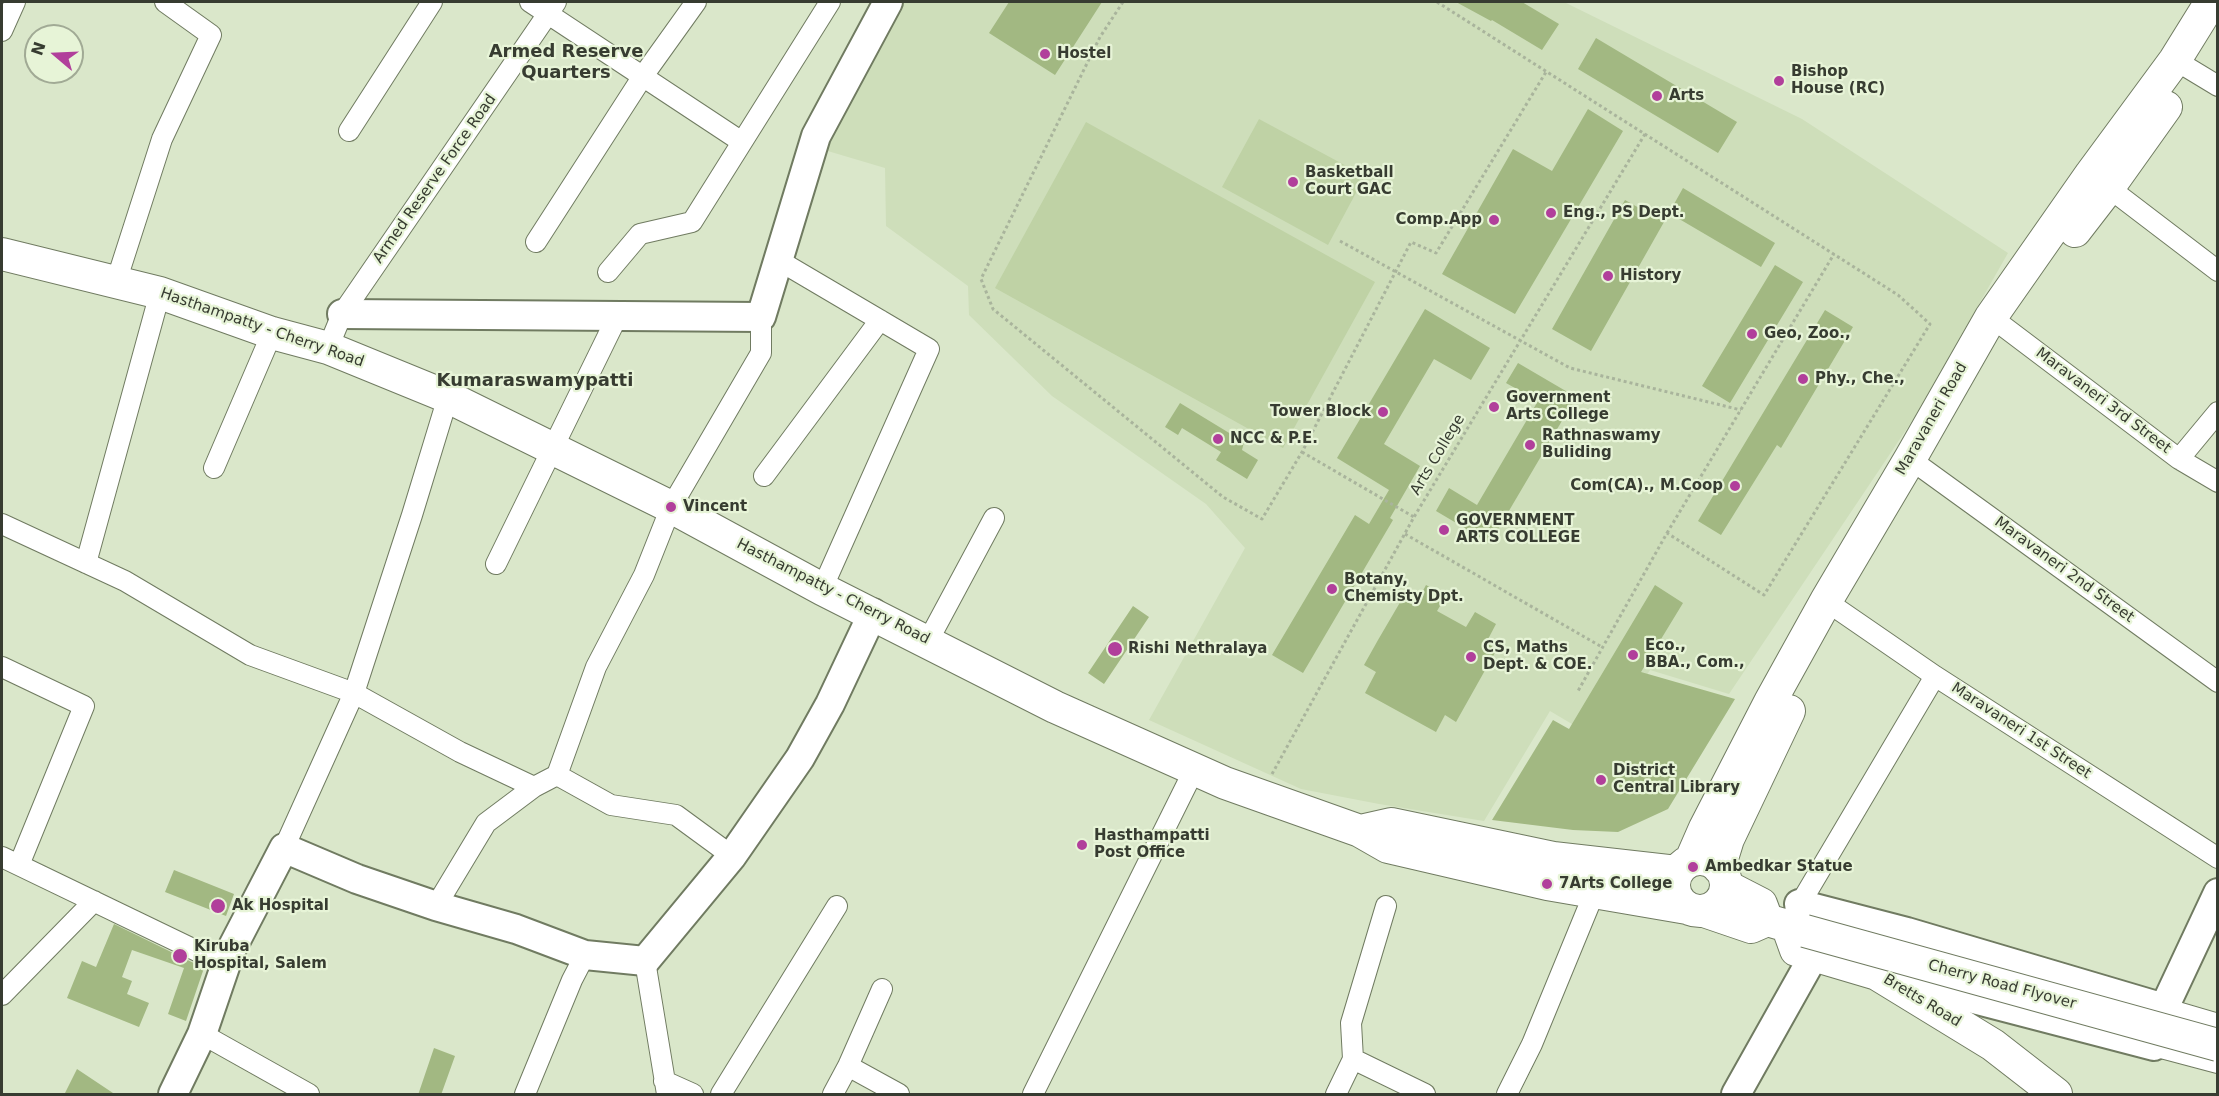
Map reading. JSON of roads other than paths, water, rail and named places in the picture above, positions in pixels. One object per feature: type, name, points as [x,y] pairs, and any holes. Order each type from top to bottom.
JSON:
[{"type":"main road","name":"Maravaneri Road","points":[[2183,65],[2211,2]]},
{"type":"main road","name":"Maravaneri Road","points":[[1695,910],[1719,903],[1724,895],[1703,872],[1705,828],[1919,465],[1998,323],[2183,65],[2217,28]]},
{"type":"main road","name":"Hasthampatty - Cherry Road","points":[[2,254],[160,293],[272,333],[328,348],[448,397],[671,507],[822,589],[1055,706],[1225,783],[1360,831],[1388,847],[1547,884],[1695,910],[1751,927],[1794,927]]},
{"type":"main road","points":[[1360,831],[1391,824],[1552,858],[1703,872],[1761,904],[1794,927]]},
{"type":"main road","points":[[1695,910],[1676,896],[1674,889],[1703,872]]},
{"type":"main road","name":"Bretts Road","points":[[1794,927],[1877,974],[1993,1045],[2056,1095]]},
{"type":"main road","name":"Cherry Road Flyover","points":[[1794,927],[2217,1045]]},
{"type":"street","points":[[116,282],[162,139],[211,35],[165,2]]},
{"type":"street","points":[[349,131],[432,2]]},
{"type":"street","points":[[530,2],[552,8],[643,76],[742,142]]},
{"type":"street","points":[[537,242],[643,76],[696,2]]},
{"type":"street","points":[[608,272],[640,234],[692,222],[830,2]]},
{"type":"street","points":[[436,906],[486,823],[534,787],[557,775],[596,667],[644,574],[671,507],[761,353],[761,317],[816,136],[888,2]]},
{"type":"street","name":"Armed Reserve Force Road","points":[[328,348],[342,314],[552,8]]},
{"type":"street","points":[[2183,65],[2217,86]]},
{"type":"street","points":[[2100,180],[2217,271]]},
{"type":"street","points":[[778,260],[929,349],[822,589]]},
{"type":"street","points":[[86,563],[160,293]]},
{"type":"street","points":[[342,314],[761,317]]},
{"type":"street","points":[[496,564],[618,315]]},
{"type":"street","points":[[764,476],[880,320]]},
{"type":"street","name":"Maravaneri 3rd Street","points":[[1998,323],[2180,459],[2217,482]]},
{"type":"street","points":[[214,468],[272,333]]},
{"type":"street","points":[[173,1095],[202,1034],[230,952],[284,848],[354,693],[448,397]]},
{"type":"street","points":[[2180,459],[2217,411]]},
{"type":"street","name":"Maravaneri 2nd Street","points":[[1919,465],[2217,682]]},
{"type":"street","points":[[928,641],[994,518]]},
{"type":"street","points":[[2,524],[125,581],[250,655],[354,693],[460,752],[534,787]]},
{"type":"street","name":"Maravaneri 1st Street","points":[[1835,607],[1935,676],[2217,858]]},
{"type":"street","points":[[693,1095],[665,1088],[645,961],[732,856],[800,758],[830,704],[873,613]]},
{"type":"street","points":[[2,666],[84,706],[10,861],[226,965]]},
{"type":"street","points":[[1736,1095],[1794,927],[1935,676]]},
{"type":"street","points":[[1033,1095],[1195,768]]},
{"type":"street","points":[[557,775],[611,805],[676,815],[732,856]]},
{"type":"street","points":[[284,848],[357,879],[436,906],[516,929],[585,955],[645,961]]},
{"type":"street","points":[[1508,1095],[1532,1044],[1595,891]]},
{"type":"street","points":[[2154,1046],[2164,1008],[2217,893]]},
{"type":"street","points":[[2,995],[94,901]]},
{"type":"street","points":[[721,1095],[837,906]]},
{"type":"street","points":[[1336,1095],[1353,1059],[1351,1023],[1386,906]]},
{"type":"street","points":[[1794,927],[1907,932],[2217,1024]]},
{"type":"street","points":[[525,1095],[572,980],[585,955]]},
{"type":"street","points":[[1877,974],[2217,1063]]},
{"type":"street","points":[[834,1095],[882,990]]},
{"type":"street","points":[[202,1034],[309,1095]]},
{"type":"street","points":[[1353,1059],[1425,1095]]},
{"type":"street","points":[[849,1066],[898,1095]]},
{"type":"place","name":"Hostel","points":[[1045,54]]},
{"type":"place","name":"Bishop House (RC)","points":[[1779,81]]},
{"type":"place","name":"Arts","points":[[1657,96]]},
{"type":"place","name":"Basketball Court GAC","points":[[1293,182]]},
{"type":"place","name":"Eng., PS Dept.","points":[[1551,213]]},
{"type":"place","name":"Comp.App","points":[[1494,220]]},
{"type":"place","name":"History","points":[[1608,276]]},
{"type":"place","name":"Geo, Zoo.,","points":[[1752,334]]},
{"type":"place","name":"Phy., Che.,","points":[[1803,379]]},
{"type":"place","name":"Government Arts College","points":[[1494,407]]},
{"type":"place","name":"Tower Block","points":[[1383,412]]},
{"type":"place","name":"NCC & P.E.","points":[[1218,439]]},
{"type":"place","name":"Rathnaswamy Buliding","points":[[1530,445]]},
{"type":"place","name":"Com(CA)., M.Coop","points":[[1735,486]]},
{"type":"place","name":"Vincent","points":[[671,507]]},
{"type":"place","name":"GOVERNMENT ARTS COLLEGE","points":[[1444,530]]},
{"type":"place","name":"Botany, Chemisty Dpt.","points":[[1332,589]]},
{"type":"place","name":"Rishi Nethralaya","points":[[1115,649]]},
{"type":"place","name":"Eco., BBA., Com.,","points":[[1633,655]]},
{"type":"place","name":"CS, Maths Dept. & COE.","points":[[1471,657]]},
{"type":"place","name":"District Central Library","points":[[1601,780]]},
{"type":"place","name":"Hasthampatti Post Office","points":[[1082,845]]},
{"type":"place","name":"Ambedkar Statue","points":[[1693,867]]},
{"type":"place","name":"7Arts College","points":[[1547,884]]},
{"type":"place","name":"Ak Hospital","points":[[218,906]]},
{"type":"place","name":"Kiruba Hospital, Salem","points":[[180,956]]},
{"type":"district","name":"Armed Reserve Quarters","points":[[566,62]]},
{"type":"district","name":"Kumaraswamypatti","points":[[535,381]]}]
